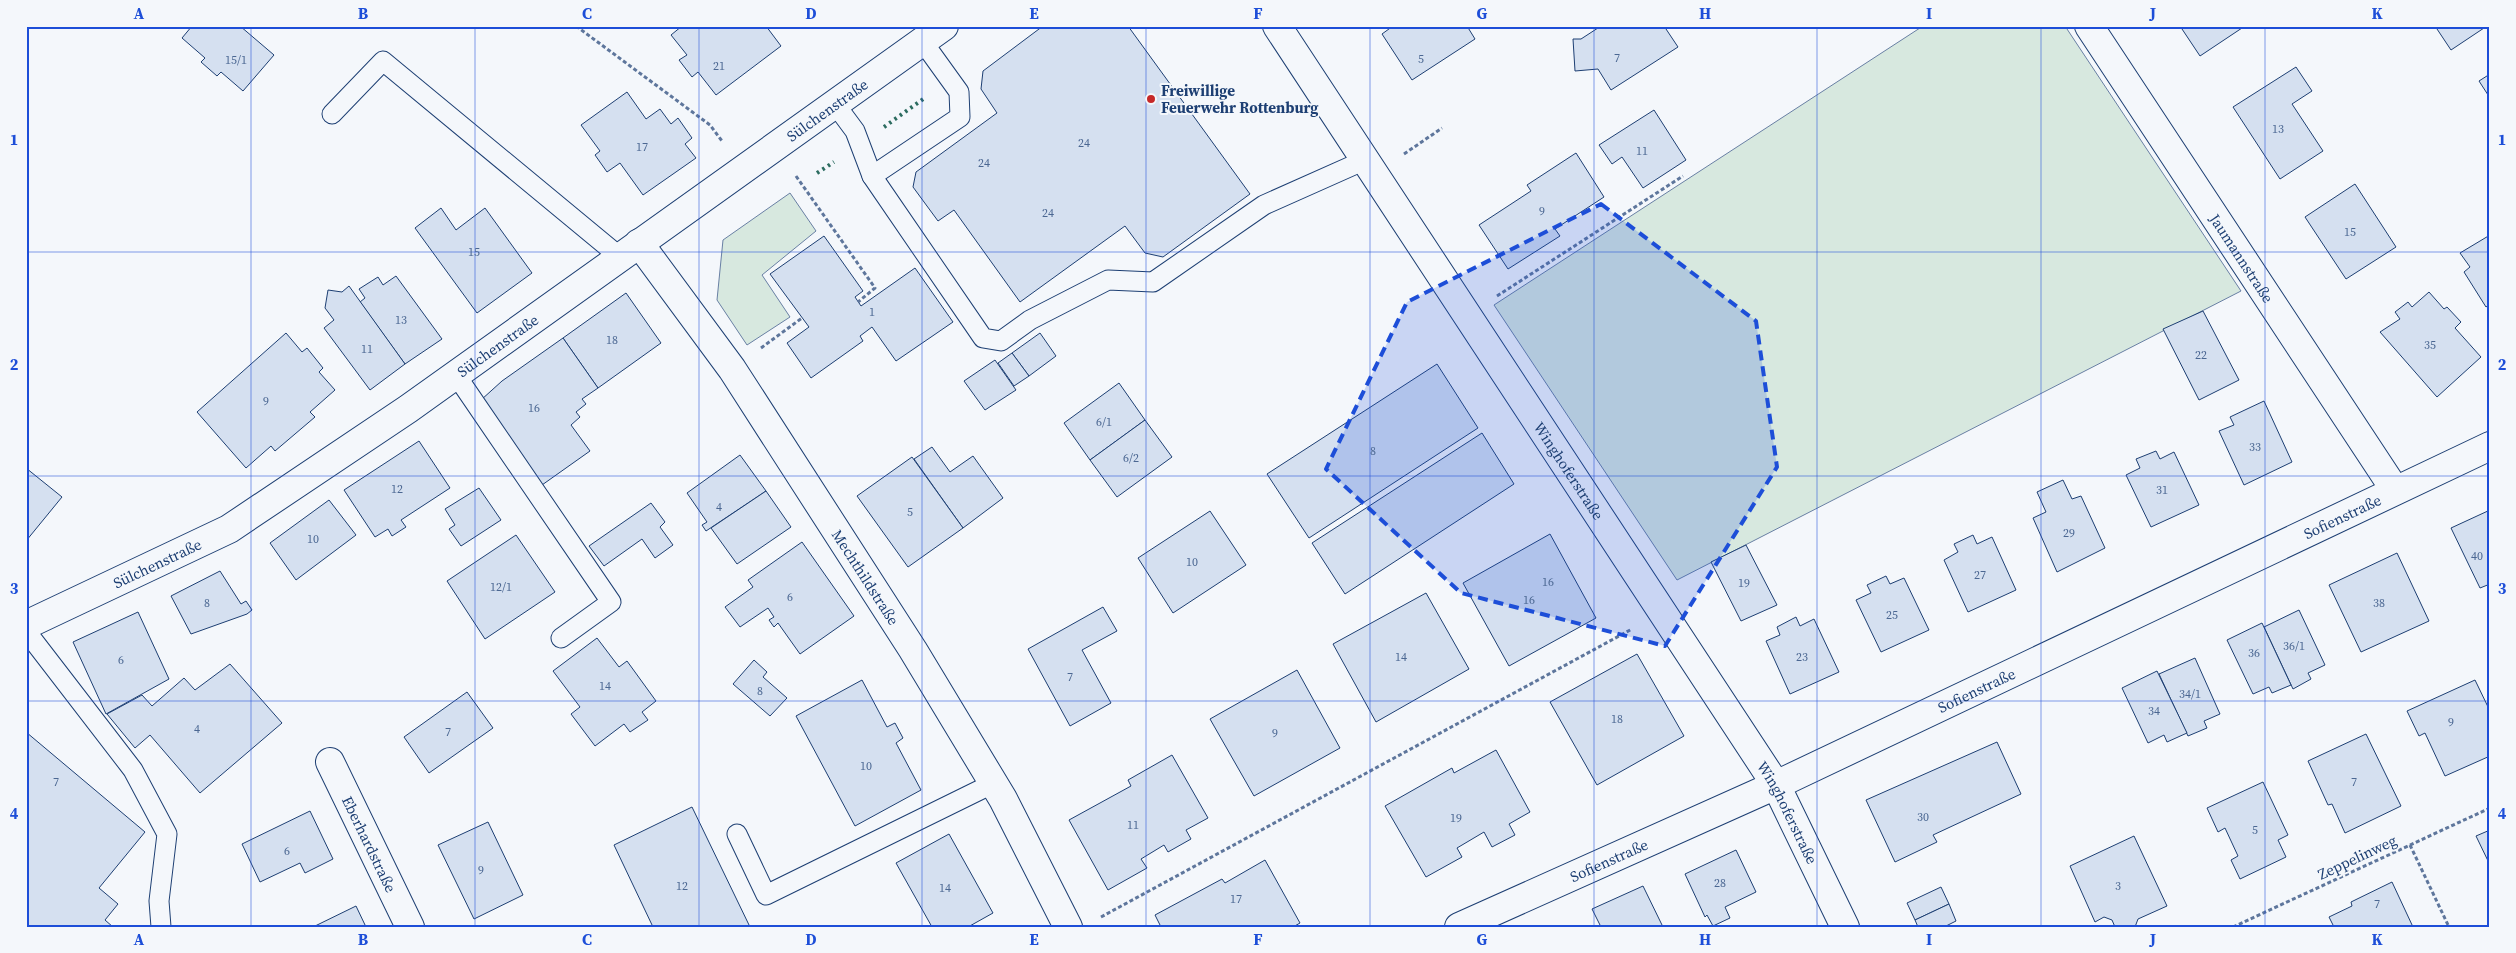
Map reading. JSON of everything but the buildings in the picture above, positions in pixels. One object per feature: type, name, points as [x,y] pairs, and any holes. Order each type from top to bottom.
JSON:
[{"type":"street","name":"Winghoferstraße","points":[[1276,26],[1776,785],[1845,927]]},
{"type":"street","name":"Jaumannstraße","points":[[2089,26],[2395,490]]},
{"type":"street","name":"Sülchenstraße","points":[[26,626],[229,529],[456,375],[934,34]]},
{"type":"street","name":"Mechthildstraße","points":[[630,250],[732,369],[913,650],[1080,924]]},
{"type":"street","name":"Sofienstraße","points":[[1459,927],[1776,785],[2490,446]]},
{"type":"street","name":"Eberhardstraße","points":[[330,762],[410,927]]},
{"type":"lane","points":[[872,176],[960,117],[959,92],[934,34]]},
{"type":"lane","points":[[332,114],[383,61],[630,250]]},
{"type":"lane","points":[[835,104],[855,131],[872,176],[983,338],[1001,341],[1030,320],[1108,280],[1153,282],[1264,206],[1370,167]]},
{"type":"lane","points":[[456,375],[611,602],[561,638]]},
{"type":"lane","points":[[26,632],[133,770],[166,834],[159,901],[161,927]]},
{"type":"lane","points":[[738,834],[766,895],[994,784]]},
{"type":"path","points":[[576,26],[710,125],[742,170]]},
{"type":"path","points":[[1370,167],[1442,128]]},
{"type":"path","points":[[795,173],[875,288],[858,302]]},
{"type":"path","points":[[1467,316],[1683,176]]},
{"type":"path","points":[[732,369],[802,318]]},
{"type":"path","points":[[1080,924],[1663,612]]},
{"type":"path","name":"Zeppelinweg","points":[[2233,927],[2490,808]]},
{"type":"path","points":[[2410,845],[2449,927]]},
{"type":"highlighted area","points":[[1601,204],[1756,321],[1777,467],[1665,646],[1461,593],[1326,469],[1407,302]]},
{"type":"shaded area","points":[[1923,26],[2065,26],[2241,291],[1677,580],[1494,305]]},
{"type":"shaded area","points":[[790,193],[816,231],[762,275],[790,317],[747,345],[717,300],[723,240]]},
{"type":"hedge","points":[[884,127],[926,97]]},
{"type":"hedge","points":[[817,173],[834,162]]},
{"type":"place","name":"Freiwillige Feuerwehr Rottenburg","points":[[1151,99]]}]
